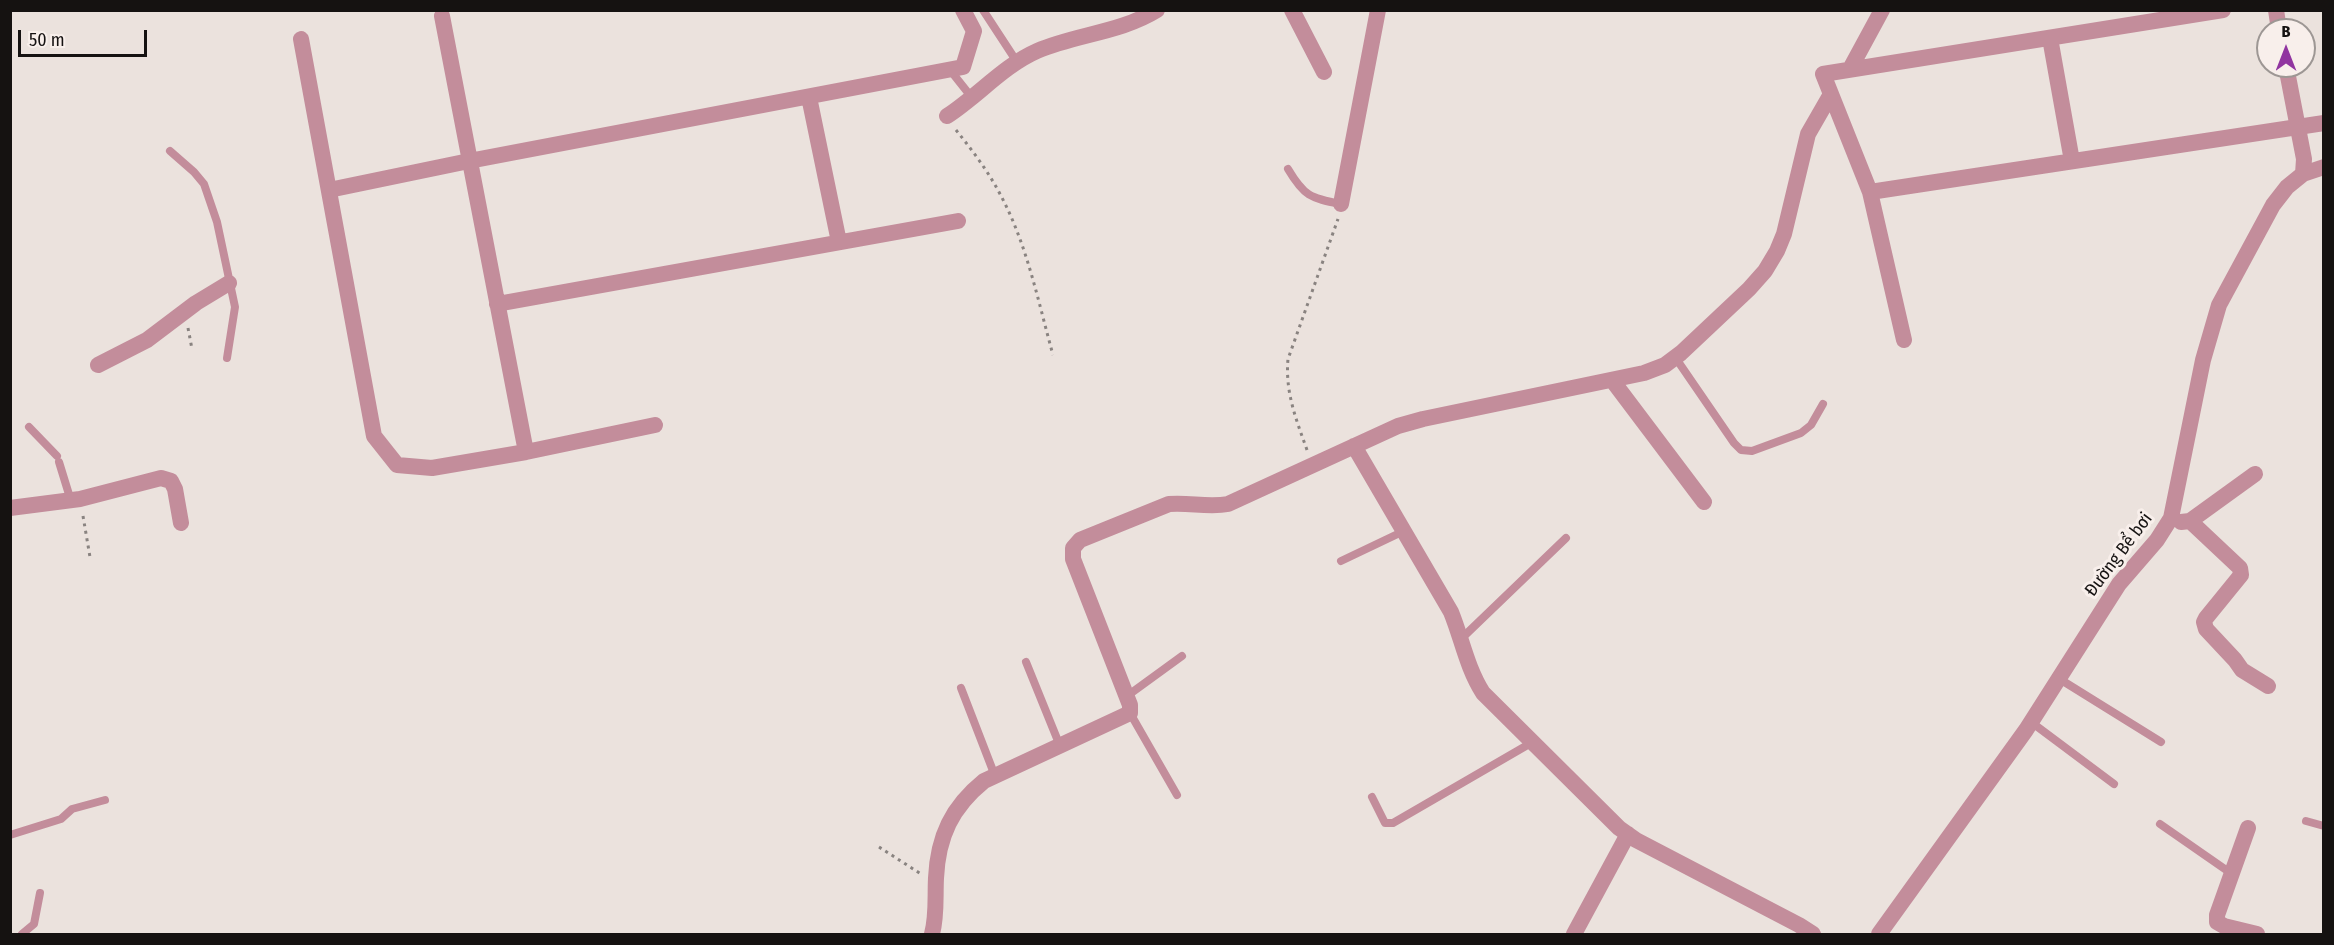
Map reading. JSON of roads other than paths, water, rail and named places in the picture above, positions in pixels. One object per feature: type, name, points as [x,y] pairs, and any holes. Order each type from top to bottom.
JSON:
[{"type":"street","points":[[329,190],[469,160],[963,67],[974,31],[963,10]]},
{"type":"street","points":[[947,116],[973,99],[1017,62],[1041,49],[1121,26],[1157,10]]},
{"type":"street","points":[[1292,10],[1324,72]]},
{"type":"street","points":[[1341,204],[1378,10]]},
{"type":"street","points":[[1850,69],[1882,10]]},
{"type":"street","points":[[1904,340],[1870,192],[1823,74],[2223,10]]},
{"type":"street","points":[[442,16],[526,452]]},
{"type":"street","points":[[2050,38],[2072,161]]},
{"type":"street","points":[[301,39],[374,436],[397,465],[432,468],[526,452],[655,425]]},
{"type":"street","points":[[2288,78],[2304,159],[2303,174],[2324,167]]},
{"type":"street","points":[[932,934],[943,833],[951,815],[966,795],[984,781],[1130,713],[1127,696],[1073,559],[1074,548],[1080,540],[1169,504],[1183,502],[1214,507],[1228,504],[1398,426],[1612,380],[1665,364],[1749,289],[1765,271],[1784,234],[1808,134],[1831,94]]},
{"type":"street","points":[[809,97],[839,243]]},
{"type":"street","points":[[1870,192],[2324,123]]},
{"type":"street","name":"Đường Bể bơi","points":[[1879,934],[2031,722],[2119,584],[2157,540],[2171,518],[2204,360],[2219,305],[2273,205],[2287,187],[2303,174]]},
{"type":"street","points":[[497,304],[958,221]]},
{"type":"street","points":[[98,365],[147,340],[196,303],[229,284]]},
{"type":"street","points":[[1612,380],[1704,502]]},
{"type":"street","points":[[1354,446],[1450,612],[1461,639],[1471,675],[1483,693],[1531,743],[1628,834],[1813,934]]},
{"type":"street","points":[[2171,518],[2181,522],[2190,521],[2254,474]]},
{"type":"street","points":[[10,508],[76,500],[161,478],[171,481],[176,489],[181,523]]},
{"type":"street","points":[[2190,521],[2240,568],[2241,575],[2206,618],[2204,622],[2206,629],[2242,670],[2268,686]]},
{"type":"street","points":[[2248,828],[2217,915],[2217,922],[2224,926],[2257,934]]},
{"type":"street","points":[[1574,934],[1628,834]]},
{"type":"lane","points":[[983,10],[1017,62]]},
{"type":"lane","points":[[950,70],[973,99]]},
{"type":"lane","points":[[170,152],[194,172],[210,196],[235,307],[227,358]]},
{"type":"lane","points":[[1288,169],[1299,187],[1309,195],[1341,204]]},
{"type":"lane","points":[[1675,357],[1741,450],[1752,451],[1801,433],[1811,425],[1823,404]]},
{"type":"lane","points":[[29,427],[58,459],[76,500]]},
{"type":"lane","points":[[1341,561],[1404,531]]},
{"type":"lane","points":[[1461,639],[1566,538]]},
{"type":"lane","points":[[1127,696],[1182,656]]},
{"type":"lane","points":[[1026,662],[1060,747]]},
{"type":"lane","points":[[2058,678],[2161,742]]},
{"type":"lane","points":[[961,688],[995,776]]},
{"type":"lane","points":[[1130,713],[1177,795]]},
{"type":"lane","points":[[2031,722],[2115,784]]},
{"type":"lane","points":[[1372,797],[1385,823],[1393,824],[1531,743]]},
{"type":"lane","points":[[10,835],[51,823],[61,819],[72,810],[105,800]]},
{"type":"lane","points":[[2306,821],[2324,826]]},
{"type":"lane","points":[[2160,824],[2232,874]]},
{"type":"lane","points":[[22,934],[34,924],[40,893]]}]
